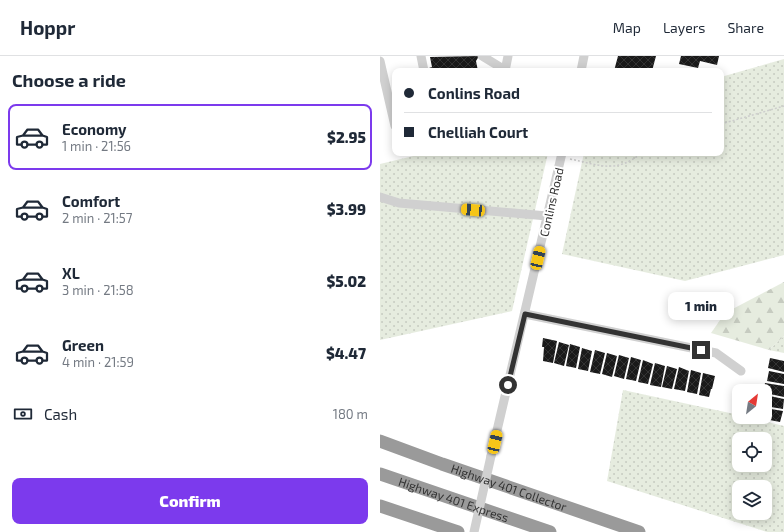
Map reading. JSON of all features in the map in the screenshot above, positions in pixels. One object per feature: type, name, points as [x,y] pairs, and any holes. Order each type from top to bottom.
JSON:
[{"type":"highway","name":"Highway 401 Collector","points":[[380,441],[639,532]]},
{"type":"highway","name":"Highway 401 Express","points":[[380,474],[550,532]]},
{"type":"highway","points":[[380,506],[458,532]]},
{"type":"street","points":[[380,57],[386,56]]},
{"type":"street","points":[[421,56],[423,68]]},
{"type":"street","points":[[482,56],[502,68]]},
{"type":"street","points":[[505,68],[508,56]]},
{"type":"street","points":[[582,68],[584,56]]},
{"type":"street","points":[[380,61],[392,113]]},
{"type":"street","name":"Conlins Road","points":[[474,532],[562,156]]},
{"type":"street","points":[[380,198],[399,203],[547,216]]},
{"type":"street","points":[[525,314],[716,353],[740,371]]},
{"type":"path","points":[[724,123],[784,106]]},
{"type":"path","points":[[566,156],[611,166],[620,166],[637,156]]},
{"type":"green space","points":[[784,59],[784,255],[685,281],[562,254],[583,156],[724,156],[724,76]]},
{"type":"green space","points":[[413,156],[547,156],[512,311],[380,340],[380,164]]},
{"type":"green space","points":[[784,282],[784,336],[769,350],[711,333],[725,313]]},
{"type":"green space","points":[[784,336],[784,353],[769,350]]},
{"type":"green space","points":[[623,390],[732,413],[732,424],[772,423],[784,426],[784,532],[767,532],[607,481]]},
{"type":"building","points":[[479,56],[476,61],[477,68],[429,68],[432,67],[430,57]]},
{"type":"building","points":[[618,56],[656,56],[653,68],[615,68]]},
{"type":"building","points":[[681,56],[719,56],[717,65],[700,61],[698,68],[679,64]]},
{"type":"building","points":[[543,338],[557,341],[553,363],[543,361]]},
{"type":"building","points":[[559,342],[569,345],[564,366],[554,363]]},
{"type":"building","points":[[570,344],[580,347],[576,368],[566,366]]},
{"type":"building","points":[[582,348],[592,351],[588,371],[578,369]]},
{"type":"building","points":[[595,350],[605,353],[600,374],[590,372]]},
{"type":"building","points":[[607,353],[617,356],[612,377],[602,374]]},
{"type":"building","points":[[619,355],[629,358],[624,379],[614,376]]},
{"type":"building","points":[[631,357],[641,360],[636,381],[626,379]]},
{"type":"building","points":[[770,358],[784,361],[784,372],[768,368]]},
{"type":"building","points":[[643,360],[653,364],[648,384],[638,382]]},
{"type":"building","points":[[655,363],[665,366],[661,387],[650,385]]},
{"type":"building","points":[[667,366],[677,369],[672,389],[662,387]]},
{"type":"building","points":[[679,367],[689,371],[685,391],[674,389]]},
{"type":"building","points":[[691,370],[701,373],[697,394],[687,392]]},
{"type":"building","points":[[769,371],[784,374],[784,384],[767,381]]},
{"type":"building","points":[[703,373],[715,376],[709,397],[699,395]]},
{"type":"building","points":[[772,384],[784,386],[784,397],[772,394]]},
{"type":"building","points":[[772,396],[784,399],[783,409],[772,407]]},
{"type":"building","points":[[772,409],[783,411],[780,422],[772,420]]},
{"type":"route","points":[[508,385],[525,314],[701,350]]}]
